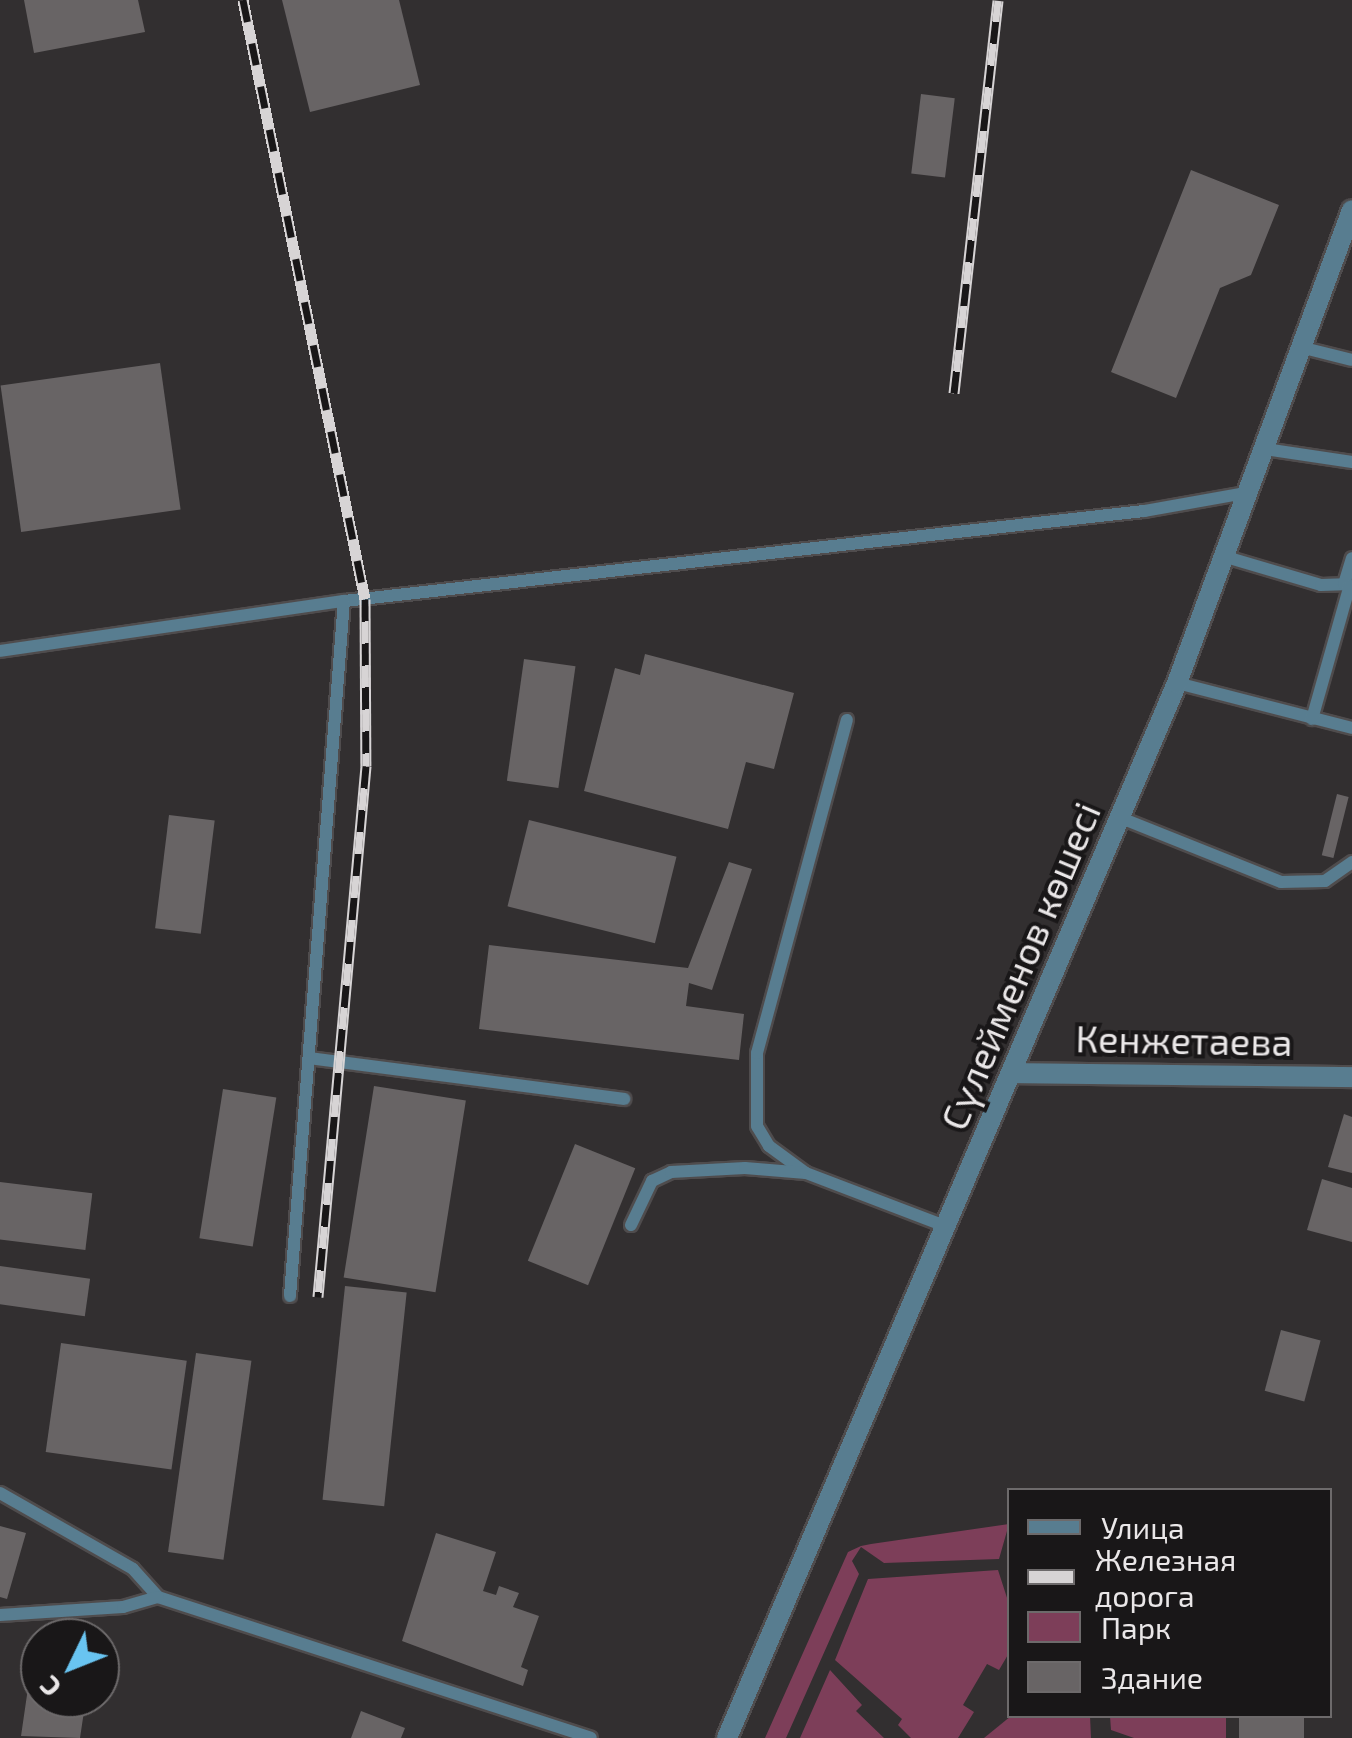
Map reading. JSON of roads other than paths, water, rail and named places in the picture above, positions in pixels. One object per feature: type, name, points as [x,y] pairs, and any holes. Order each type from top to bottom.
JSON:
[{"type":"street","name":"Сүлейменов көшесі","points":[[727,1738],[945,1226],[1016,1073],[1177,684],[1352,210]]},
{"type":"street","name":"Кенжетаева","points":[[1016,1073],[1352,1077]]},
{"type":"lane","points":[[1304,348],[1352,360]]},
{"type":"lane","points":[[1265,449],[1352,462]]},
{"type":"lane","points":[[0,651],[344,601],[1144,512],[1250,492]]},
{"type":"lane","points":[[1226,557],[1296,581],[1348,584]]},
{"type":"lane","points":[[1312,720],[1352,558]]},
{"type":"lane","points":[[290,1296],[344,601]]},
{"type":"lane","points":[[1177,684],[1352,728]]},
{"type":"lane","points":[[846,720],[757,1053],[756,1126],[768,1146],[806,1173],[945,1226]]},
{"type":"lane","points":[[1121,818],[1281,882],[1325,881],[1352,862]]},
{"type":"lane","points":[[309,1058],[624,1099]]},
{"type":"lane","points":[[631,1225],[652,1181],[671,1172],[806,1173]]},
{"type":"lane","points":[[0,1493],[133,1569],[158,1596],[591,1738]]},
{"type":"lane","points":[[0,1615],[123,1607],[158,1596]]},
{"type":"railway","points":[[243,0],[365,599],[366,766],[318,1297]]},
{"type":"railway","points":[[954,393],[998,0]]}]
